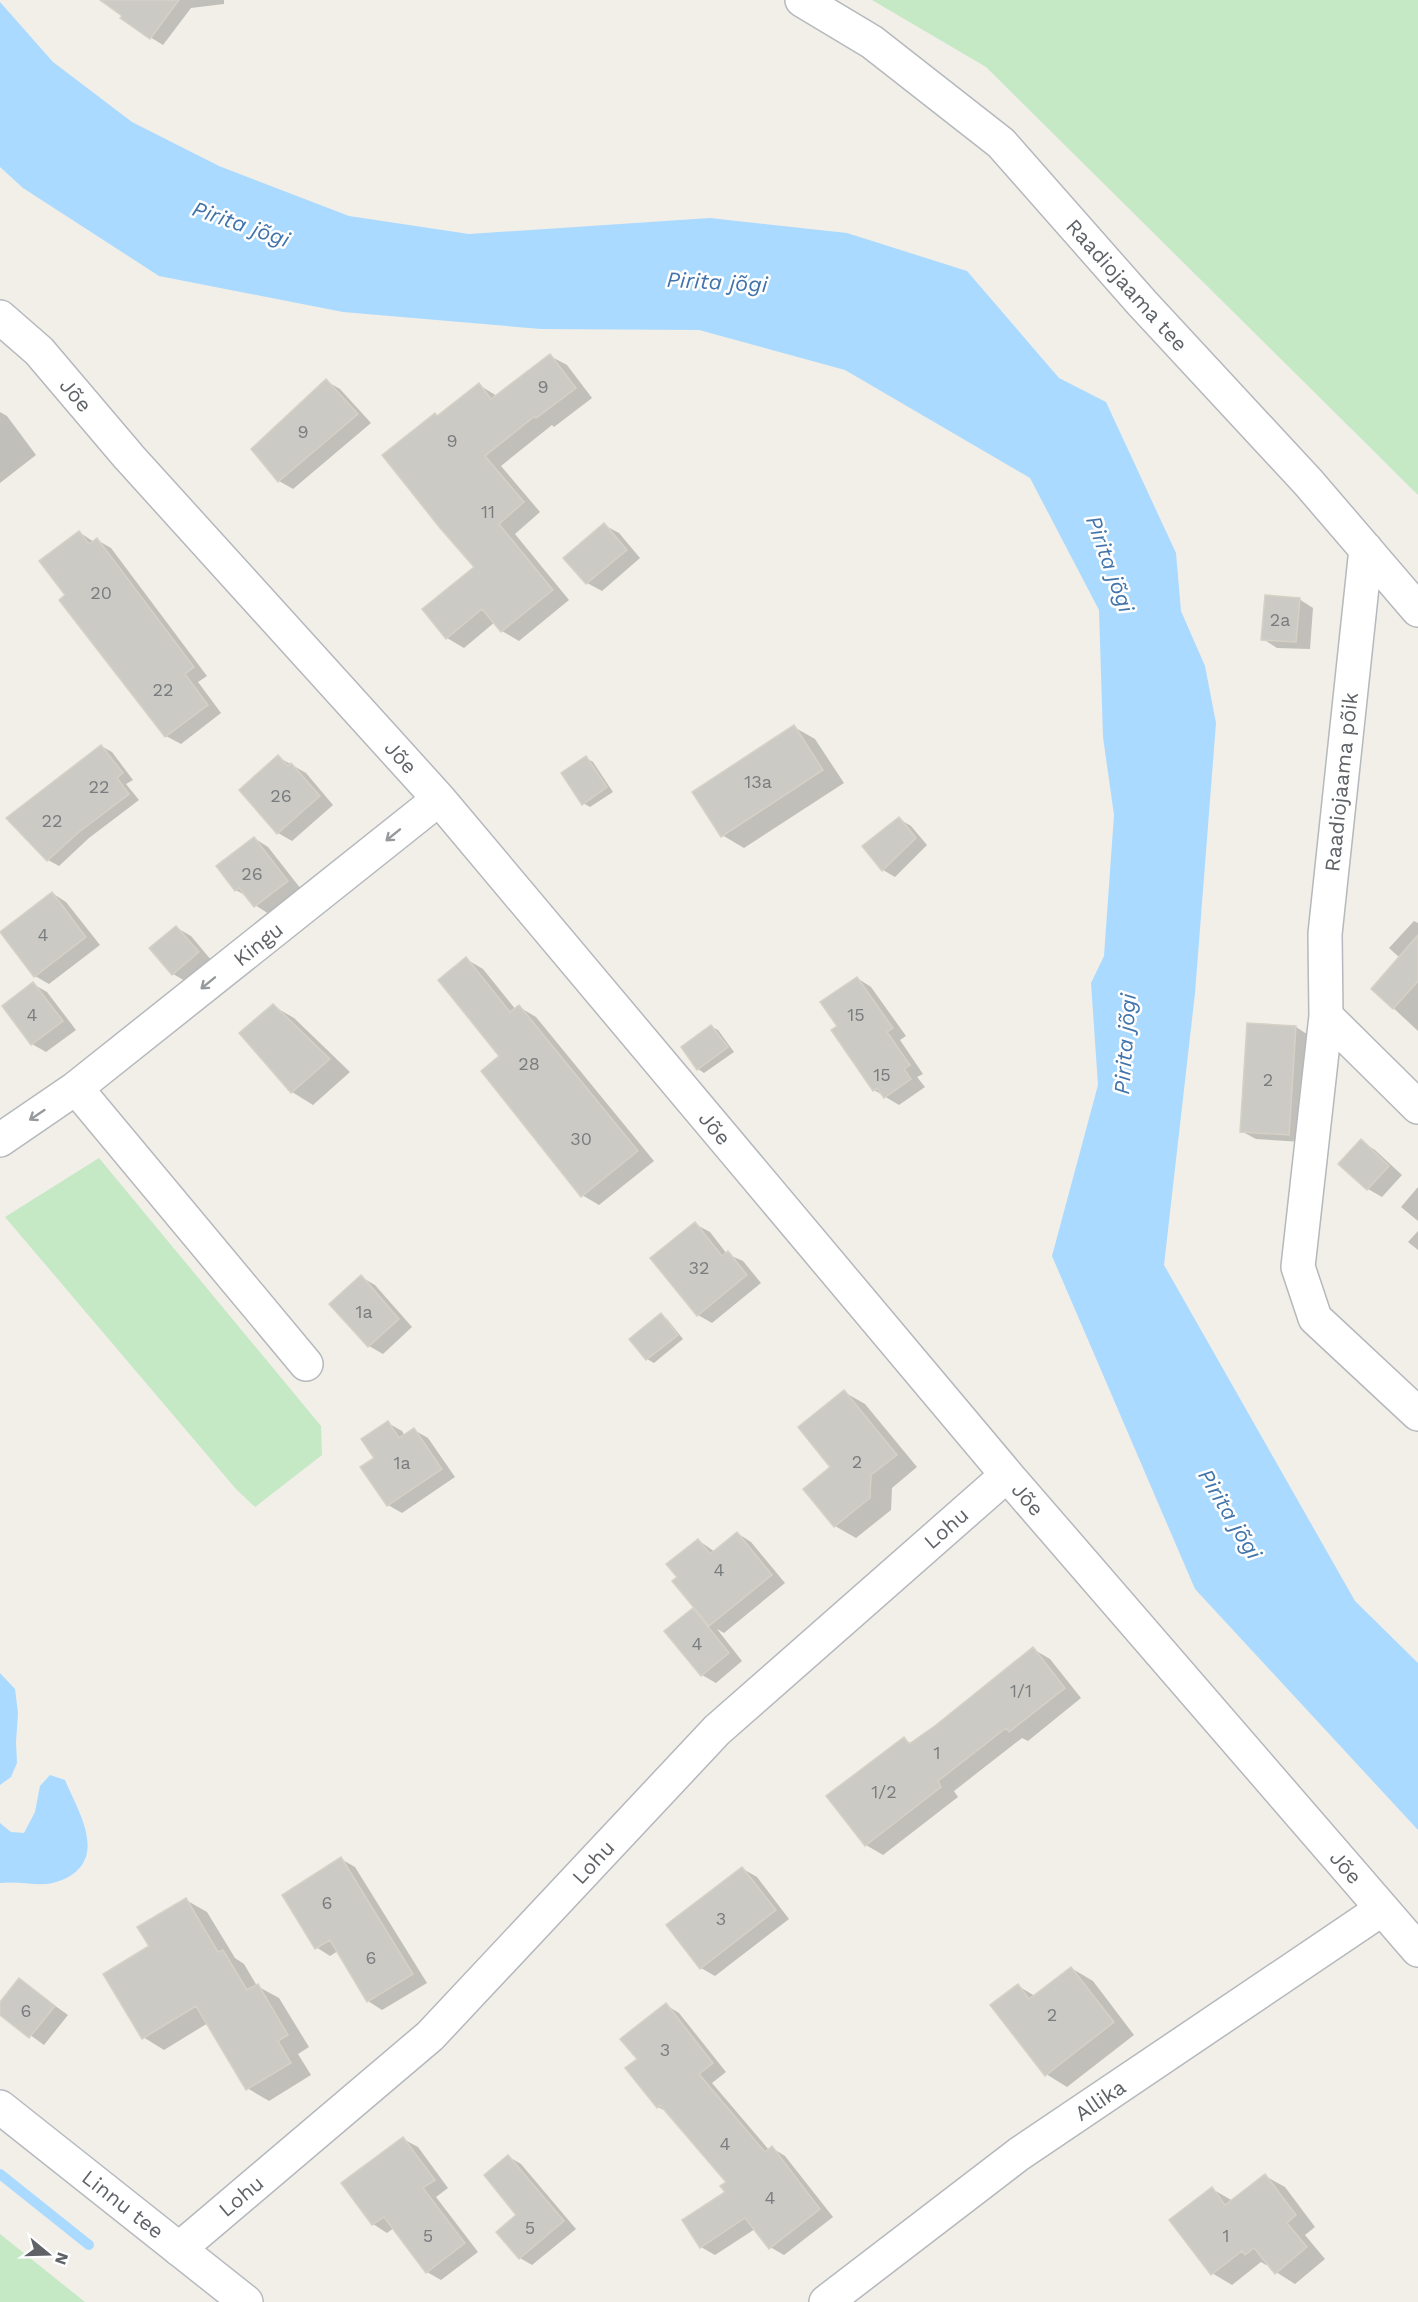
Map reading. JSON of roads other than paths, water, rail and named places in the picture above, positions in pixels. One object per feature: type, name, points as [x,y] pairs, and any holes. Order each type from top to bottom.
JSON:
[{"type":"street","name":"Raadiojaama tee","points":[[802,0],[872,42],[1001,143],[1142,303],[1308,482],[1418,610]]},
{"type":"street","name":"Jõe","points":[[0,316],[39,351],[129,457],[439,799],[1007,1475],[1418,1950]]},
{"type":"street","name":"Raadiojaama põik","points":[[1366,549],[1325,934],[1326,1016],[1298,1267],[1315,1318],[1418,1414]]},
{"type":"street","name":"Kingu","points":[[0,1140],[76,1088],[439,799]]},
{"type":"street","points":[[1326,1016],[1418,1107]]},
{"type":"street","points":[[76,1088],[306,1364]]},
{"type":"street","name":"Lohu","points":[[179,2249],[430,2036],[717,1730],[1007,1475]]},
{"type":"street","name":"Allika","points":[[826,2302],[1019,2154],[1382,1909]]},
{"type":"street","name":"Linnu tee","points":[[0,2107],[246,2302]]},
{"type":"water","name":"Pirita jõgi","points":[[0,2],[53,62],[132,122],[219,166],[349,216],[469,234],[710,218],[847,233],[967,271],[1059,378],[1106,402],[1176,553],[1181,611],[1205,666],[1216,723],[1195,993],[1164,1265],[1355,1601],[1418,1663],[1418,1830],[1195,1589],[1052,1256],[1098,1085],[1091,983],[1104,956],[1114,815],[1103,737],[1099,610],[1030,478],[845,370],[699,330],[541,329],[343,312],[159,276],[23,188],[0,167]]},
{"type":"water","points":[[0,1673],[15,1689],[18,1713],[17,1763],[11,1777],[0,1785]]},
{"type":"water","points":[[50,1775],[65,1780],[81,1816],[87,1841],[87,1853],[82,1864],[70,1876],[54,1883],[0,1883],[0,1823],[11,1832],[24,1833],[35,1812],[40,1786]]},
{"type":"waterway","points":[[0,2174],[89,2245]]}]
